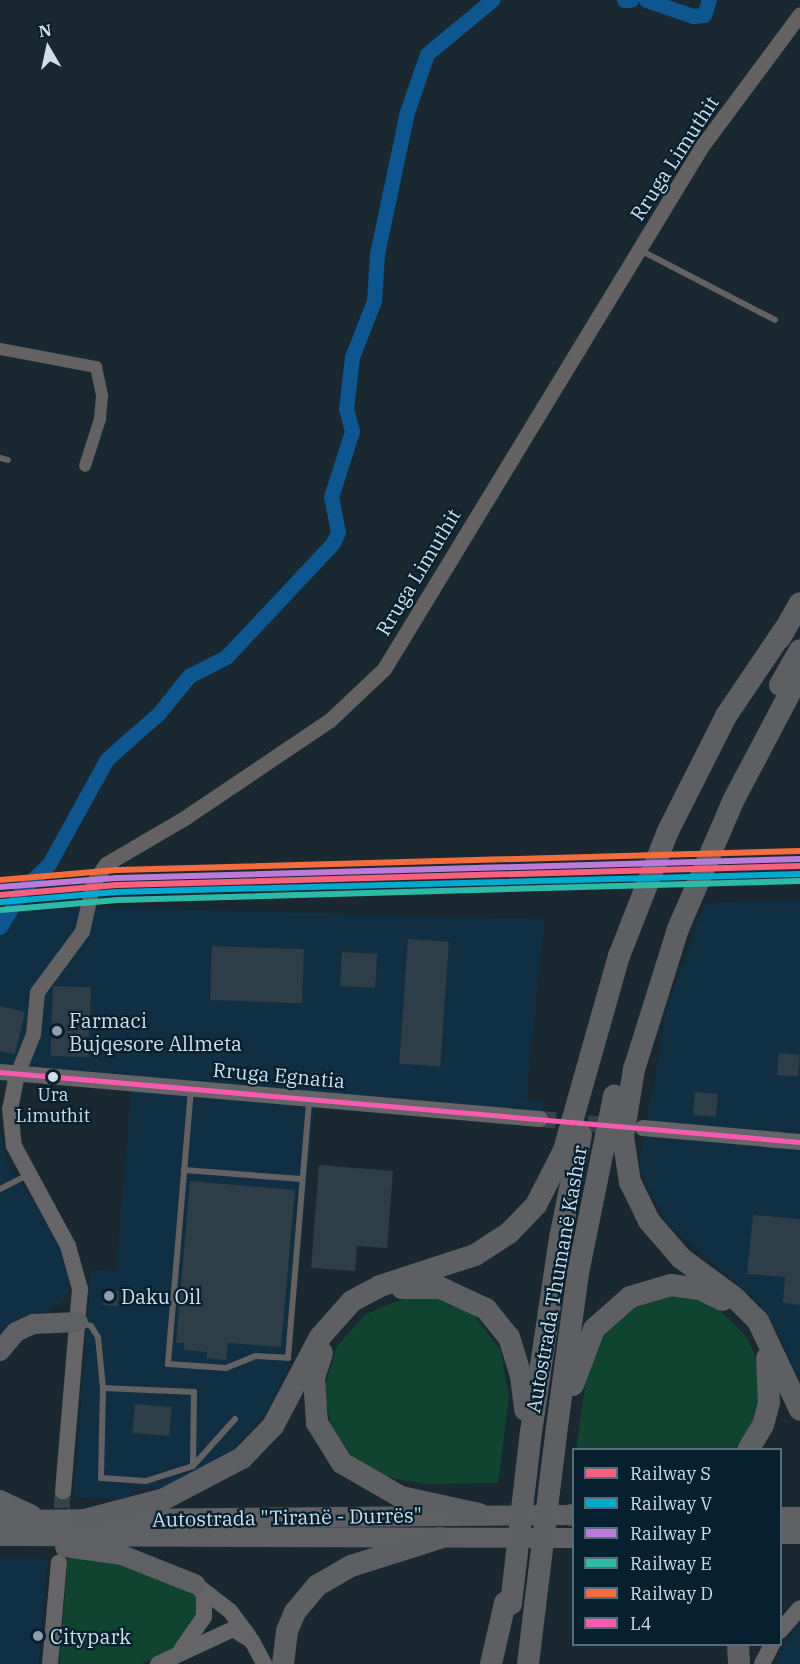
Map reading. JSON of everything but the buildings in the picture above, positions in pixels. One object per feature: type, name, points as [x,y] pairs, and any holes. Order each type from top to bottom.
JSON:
[{"type":"highway","name":"Autostrada Thumanë Kashar","points":[[508,1604],[522,1501],[528,1431],[560,1238],[588,1105],[628,966],[655,876],[674,831],[733,720],[800,603]]},
{"type":"highway","name":"Autostrada Thumanë Kashar","points":[[539,1606],[547,1503],[559,1434],[578,1273],[611,1107],[656,957],[800,650]]},
{"type":"highway","points":[[712,835],[800,674]]},
{"type":"highway","points":[[81,1521],[164,1499],[224,1470],[273,1426],[320,1337],[352,1301],[380,1286],[475,1255],[523,1220],[547,1187],[564,1150],[602,1010],[655,876]]},
{"type":"highway","points":[[693,876],[634,1069],[623,1122],[624,1153],[633,1192],[649,1221],[681,1258],[735,1298],[758,1322],[800,1410]]},
{"type":"highway","points":[[479,1514],[401,1497],[342,1463],[317,1423],[314,1401],[314,1378],[326,1343],[348,1314],[384,1293],[422,1286],[458,1293],[486,1309],[509,1337],[521,1376],[528,1431]]},
{"type":"highway","points":[[559,1434],[578,1365],[605,1316],[644,1290],[686,1287],[730,1304],[754,1328],[763,1344],[770,1375],[769,1402],[763,1425],[749,1448]]},
{"type":"highway","points":[[0,1351],[16,1332],[33,1324],[78,1322]]},
{"type":"highway","points":[[0,1500],[53,1520]]},
{"type":"highway","name":"Autostrada \"Tiranë - Durrës\"","points":[[0,1520],[81,1521],[479,1514],[572,1515]]},
{"type":"highway","points":[[782,1517],[800,1517]]},
{"type":"highway","points":[[782,1534],[800,1534]]},
{"type":"highway","name":"Autostrada \"Tiranë - Durrës\"","points":[[0,1536],[572,1538]]},
{"type":"highway","points":[[283,1664],[287,1631],[318,1585],[351,1566],[440,1538]]},
{"type":"highway","points":[[0,1541],[122,1555],[195,1584]]},
{"type":"highway","points":[[491,1664],[508,1604]]},
{"type":"highway","points":[[504,1664],[508,1604]]},
{"type":"highway","points":[[528,1664],[539,1606]]},
{"type":"highway","points":[[539,1606],[545,1664]]},
{"type":"highway","points":[[738,1646],[740,1664]]},
{"type":"main road","name":"Rruga Egnatia","points":[[8,1073],[540,1119]]},
{"type":"main road","points":[[8,1073],[11,1128],[26,1176],[75,1261],[78,1322],[63,1491]]},
{"type":"main road","points":[[643,1128],[800,1142]]},
{"type":"main road","points":[[50,1664],[59,1562]]},
{"type":"main road","points":[[195,1584],[230,1611],[252,1641],[264,1664]]},
{"type":"main road","points":[[163,1661],[185,1647],[204,1617],[204,1594],[195,1584]]},
{"type":"main road","points":[[782,1629],[800,1608]]},
{"type":"main road","points":[[163,1661],[233,1629],[252,1641]]},
{"type":"main road","points":[[762,1664],[771,1646]]},
{"type":"street","name":"Rruga Limuthit","points":[[8,1073],[33,1034],[37,992],[82,931],[99,872],[114,857],[186,817],[330,720],[372,684],[702,146],[800,14]]},
{"type":"street","points":[[0,349],[96,367],[102,396],[100,419],[85,466]]},
{"type":"lane","points":[[640,250],[775,320]]},
{"type":"lane","points":[[0,458],[8,460]]},
{"type":"lane","points":[[191,1088],[168,1364],[226,1368],[255,1356],[288,1358],[309,1098]]},
{"type":"lane","points":[[184,1170],[302,1179]]},
{"type":"lane","points":[[0,1189],[26,1176]]},
{"type":"lane","points":[[78,1322],[91,1326],[99,1336],[103,1388],[100,1478],[146,1481],[193,1466],[235,1419]]},
{"type":"lane","points":[[103,1388],[194,1392],[193,1466]]},
{"type":"shaded area","points":[[800,899],[800,1383],[775,1327],[756,1300],[666,1223],[639,1167],[668,1005],[705,903]]},
{"type":"shaded area","points":[[74,907],[544,919],[526,1099],[545,1101],[540,1119],[315,1099],[289,1366],[267,1411],[234,1449],[205,1470],[166,1488],[135,1488],[127,1499],[74,1498],[91,1269],[116,1272],[132,1084],[17,1074],[0,1083],[0,914]]},
{"type":"shaded area","points":[[0,1130],[7,1163],[57,1237],[70,1269],[68,1294],[58,1306],[22,1321],[0,1342]]},
{"type":"shaded area","name":"Citypark","points":[[0,1558],[47,1558],[39,1664],[0,1664]]},
{"type":"shaded area","points":[[800,1622],[800,1664],[776,1664],[781,1648]]},
{"type":"green space","points":[[674,1294],[714,1305],[745,1335],[754,1353],[760,1391],[750,1429],[735,1448],[576,1448],[588,1366],[597,1343],[630,1307]]},
{"type":"green space","points":[[410,1296],[433,1296],[473,1314],[501,1351],[509,1398],[498,1483],[427,1484],[380,1476],[352,1456],[331,1426],[324,1389],[337,1346],[366,1314]]},
{"type":"green space","points":[[68,1557],[128,1565],[196,1596],[200,1609],[175,1647],[141,1664],[59,1664]]},
{"type":"waterway","points":[[0,927],[22,890],[49,864],[107,759],[159,713],[189,676],[226,657],[333,543],[338,532],[331,497],[352,431],[346,409],[352,357],[374,301],[377,254],[407,112],[427,54],[492,0]]},
{"type":"waterway","points":[[624,0],[631,0]]},
{"type":"waterway","points":[[646,0],[693,16],[704,15],[709,0]]},
{"type":"tunnel","points":[[540,1119],[618,1126]]},
{"type":"tunnel","points":[[60,1532],[63,1491]]},
{"type":"rail line","name":"D","points":[[0,880],[117,870],[800,851]]},
{"type":"rail line","name":"P","points":[[0,887],[117,878],[800,859]]},
{"type":"rail line","name":"S","points":[[0,895],[117,885],[800,866]]},
{"type":"rail line","name":"V","points":[[1,902],[117,892],[800,874]]},
{"type":"rail line","name":"E","points":[[1,910],[118,900],[800,881]]},
{"type":"transit line","name":"L4","points":[[0,1072],[800,1142]]},
{"type":"place","name":"Farmaci Bujqesore Allmeta","points":[[57,1031]]},
{"type":"place","name":"Ura Limuthit","points":[[53,1077]]},
{"type":"place","name":"Daku Oil","points":[[109,1296]]},
{"type":"place","name":"Citypark","points":[[38,1636]]}]
